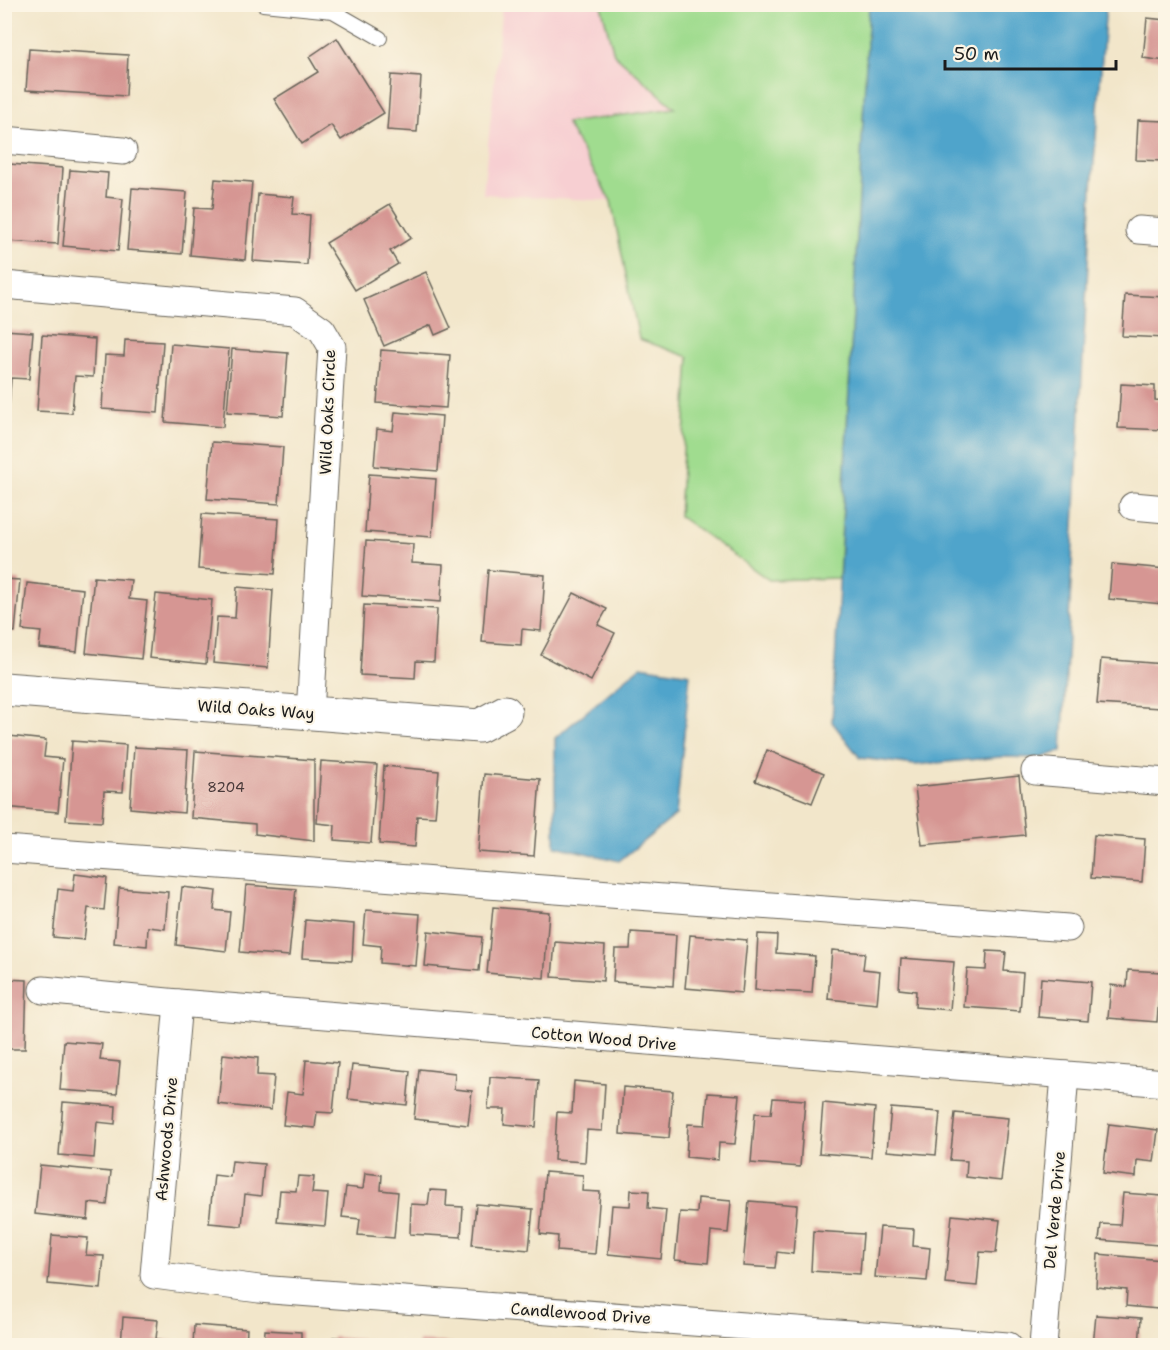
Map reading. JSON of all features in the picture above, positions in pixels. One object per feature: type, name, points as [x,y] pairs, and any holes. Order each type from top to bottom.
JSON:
[{"type":"street","points":[[4,141],[123,151]]},
{"type":"street","name":"Wild Oaks Circle","points":[[4,285],[295,310],[322,330],[333,347],[310,713]]},
{"type":"street","points":[[1133,506],[1166,508]]},
{"type":"street","name":"Wild Oaks Way","points":[[4,689],[479,726],[505,712]]},
{"type":"street","points":[[1035,771],[1166,782]]},
{"type":"street","points":[[4,849],[1068,928]]},
{"type":"street","name":"Cotton Wood Drive","points":[[43,990],[178,1003],[1166,1083]]},
{"type":"street","name":"Ashwoods Drive","points":[[154,1275],[178,1003]]},
{"type":"street","name":"Del Verde Drive","points":[[1043,1346],[1065,1075]]},
{"type":"street","name":"Candlewood Drive","points":[[154,1275],[260,1289],[1008,1346]]},
{"type":"lane","points":[[263,4],[333,11],[380,38]]},
{"type":"shaded area","points":[[502,5],[601,5],[614,54],[676,109],[566,123],[611,201],[483,194]]},
{"type":"green space","points":[[601,5],[869,5],[839,578],[769,580],[679,516],[689,357],[639,339],[611,201],[566,123],[675,108],[614,54]]},
{"type":"water","points":[[869,5],[1106,5],[1092,189],[1062,751],[1041,758],[1001,757],[915,765],[860,758],[832,722]]},
{"type":"water","points":[[641,666],[690,674],[676,815],[619,861],[555,846],[555,738]]},
{"type":"building","points":[[1147,18],[1166,20],[1166,61],[1143,58]]},
{"type":"building","points":[[337,38],[384,113],[341,140],[331,125],[302,144],[274,99],[318,72],[309,57]]},
{"type":"building","points":[[29,49],[128,55],[126,96],[26,90]]},
{"type":"building","points":[[391,75],[421,77],[417,132],[387,130]]},
{"type":"building","points":[[1138,120],[1166,121],[1166,161],[1136,160]]},
{"type":"building","points":[[9,164],[63,168],[58,244],[4,241]]},
{"type":"building","points":[[70,170],[108,173],[106,197],[123,199],[118,251],[63,246]]},
{"type":"building","points":[[215,179],[252,182],[245,260],[190,255],[194,208],[212,209]]},
{"type":"building","points":[[132,188],[187,192],[182,254],[127,250]]},
{"type":"building","points":[[258,194],[294,197],[292,214],[310,215],[307,265],[253,261]]},
{"type":"building","points":[[390,204],[411,238],[390,251],[398,264],[355,290],[326,243]]},
{"type":"building","points":[[426,272],[451,328],[435,335],[431,325],[384,346],[364,300]]},
{"type":"building","points":[[1125,295],[1166,297],[1166,338],[1122,336]]},
{"type":"building","points":[[4,330],[33,332],[29,379],[11,378],[9,409],[4,409]]},
{"type":"building","points":[[42,335],[95,339],[93,377],[75,376],[72,413],[37,411]]},
{"type":"building","points":[[125,340],[163,342],[158,413],[102,409],[105,355],[124,356]]},
{"type":"building","points":[[171,344],[229,349],[223,427],[165,422]]},
{"type":"building","points":[[232,349],[288,353],[283,416],[227,412]]},
{"type":"building","points":[[381,350],[450,355],[446,408],[377,403]]},
{"type":"building","points":[[1121,384],[1155,386],[1155,400],[1166,401],[1166,430],[1118,428]]},
{"type":"building","points":[[395,412],[442,416],[438,471],[374,466],[377,429],[393,431]]},
{"type":"building","points":[[212,442],[283,447],[279,504],[207,499]]},
{"type":"building","points":[[369,474],[436,479],[432,537],[365,532]]},
{"type":"building","points":[[202,514],[279,519],[275,574],[198,569]]},
{"type":"building","points":[[366,541],[413,544],[412,563],[443,565],[441,602],[362,596]]},
{"type":"building","points":[[1112,564],[1166,569],[1163,604],[1109,599]]},
{"type":"building","points":[[488,570],[545,575],[541,631],[522,629],[521,645],[482,642]]},
{"type":"building","points":[[94,577],[131,580],[129,599],[147,601],[141,659],[86,653]]},
{"type":"building","points":[[4,579],[20,580],[15,632],[4,631]]},
{"type":"building","points":[[27,583],[83,589],[77,652],[39,648],[41,632],[22,630]]},
{"type":"building","points":[[237,587],[273,590],[268,668],[213,663],[217,617],[235,618]]},
{"type":"building","points":[[574,593],[607,609],[598,625],[615,633],[591,681],[541,655]]},
{"type":"building","points":[[156,594],[212,600],[206,664],[149,658]]},
{"type":"building","points":[[364,605],[437,609],[434,662],[416,661],[415,678],[360,675]]},
{"type":"building","points":[[1101,659],[1164,664],[1160,708],[1097,704]]},
{"type":"building","points":[[9,736],[46,740],[44,757],[63,759],[58,812],[4,807]]},
{"type":"building","points":[[72,741],[126,745],[123,792],[104,791],[102,822],[66,820]]},
{"type":"building","points":[[134,747],[188,750],[184,813],[130,808]]},
{"type":"building","points":[[767,750],[824,773],[812,803],[755,781]]},
{"type":"building","points":[[195,751],[314,760],[314,841],[255,834],[255,824],[191,818]]},
{"type":"building","points":[[321,761],[377,765],[371,843],[334,840],[335,825],[317,823]]},
{"type":"building","points":[[384,766],[439,771],[435,817],[417,816],[415,847],[379,844]]},
{"type":"building","points":[[484,774],[540,779],[534,856],[478,852]]},
{"type":"building","points":[[1019,776],[1025,835],[922,845],[915,787]]},
{"type":"building","points":[[1094,835],[1145,839],[1142,882],[1091,878]]},
{"type":"building","points":[[75,874],[107,878],[104,910],[88,908],[84,940],[53,937],[58,889],[73,891]]},
{"type":"building","points":[[246,885],[296,889],[289,956],[240,952]]},
{"type":"building","points":[[182,887],[216,891],[214,910],[230,912],[226,951],[176,945]]},
{"type":"building","points":[[119,888],[168,892],[165,929],[148,927],[147,946],[114,943]]},
{"type":"building","points":[[493,907],[549,912],[544,978],[487,973]]},
{"type":"building","points":[[366,910],[420,914],[416,966],[380,963],[381,946],[363,944]]},
{"type":"building","points":[[305,920],[354,924],[352,961],[302,958]]},
{"type":"building","points":[[428,931],[482,937],[479,971],[425,966]]},
{"type":"building","points":[[631,932],[676,935],[673,986],[613,982],[615,949],[630,949]]},
{"type":"building","points":[[758,934],[777,935],[776,953],[815,956],[812,993],[755,990]]},
{"type":"building","points":[[690,935],[747,940],[742,993],[685,988]]},
{"type":"building","points":[[555,942],[605,946],[603,981],[552,977]]},
{"type":"building","points":[[832,950],[865,953],[863,969],[880,971],[877,1004],[828,999]]},
{"type":"building","points":[[987,951],[1006,952],[1004,971],[1023,973],[1020,1011],[964,1007],[967,969],[986,970]]},
{"type":"building","points":[[901,958],[954,962],[950,1010],[915,1007],[916,991],[899,989]]},
{"type":"building","points":[[1128,970],[1161,972],[1157,1022],[1108,1018],[1111,985],[1127,987]]},
{"type":"building","points":[[1041,978],[1091,982],[1088,1021],[1038,1017]]},
{"type":"building","points":[[4,979],[27,980],[25,1049],[4,1049]]},
{"type":"building","points":[[64,1041],[102,1044],[100,1060],[120,1062],[117,1094],[60,1090]]},
{"type":"building","points":[[223,1054],[258,1058],[257,1075],[274,1076],[271,1110],[218,1104]]},
{"type":"building","points":[[306,1060],[338,1063],[333,1113],[317,1112],[315,1128],[283,1125],[287,1092],[303,1094]]},
{"type":"building","points":[[352,1065],[410,1071],[407,1105],[348,1099]]},
{"type":"building","points":[[419,1069],[455,1073],[454,1089],[472,1091],[468,1125],[414,1119]]},
{"type":"building","points":[[490,1077],[539,1080],[536,1127],[504,1124],[505,1109],[488,1109]]},
{"type":"building","points":[[574,1081],[605,1084],[602,1131],[587,1130],[585,1162],[554,1160],[557,1112],[572,1113]]},
{"type":"building","points":[[623,1087],[673,1091],[669,1138],[620,1134]]},
{"type":"building","points":[[708,1093],[740,1095],[735,1144],[719,1143],[718,1160],[686,1157],[688,1124],[705,1125]]},
{"type":"building","points":[[773,1098],[805,1100],[800,1167],[751,1163],[755,1113],[771,1114]]},
{"type":"building","points":[[63,1102],[116,1106],[115,1124],[97,1122],[94,1158],[59,1155]]},
{"type":"building","points":[[823,1103],[875,1108],[871,1157],[819,1153]]},
{"type":"building","points":[[891,1108],[940,1112],[936,1155],[887,1151]]},
{"type":"building","points":[[955,1113],[1008,1118],[1001,1181],[966,1177],[967,1161],[950,1160]]},
{"type":"building","points":[[1109,1124],[1158,1130],[1154,1162],[1137,1160],[1136,1177],[1103,1173]]},
{"type":"building","points":[[232,1161],[264,1164],[261,1196],[245,1194],[242,1226],[209,1223],[214,1175],[230,1177]]},
{"type":"building","points":[[40,1165],[111,1172],[107,1205],[89,1203],[88,1220],[35,1214]]},
{"type":"building","points":[[545,1172],[583,1175],[582,1191],[600,1192],[595,1254],[557,1251],[558,1236],[540,1234]]},
{"type":"building","points":[[365,1173],[382,1175],[381,1190],[398,1192],[394,1238],[358,1235],[360,1219],[342,1217],[346,1187],[363,1189]]},
{"type":"building","points":[[298,1176],[314,1177],[312,1193],[328,1194],[325,1226],[277,1222],[280,1190],[296,1191]]},
{"type":"building","points":[[430,1190],[447,1191],[446,1206],[463,1207],[461,1237],[410,1234],[411,1204],[428,1205]]},
{"type":"building","points":[[631,1190],[649,1191],[648,1208],[666,1210],[661,1259],[608,1254],[612,1205],[630,1206]]},
{"type":"building","points":[[1123,1193],[1162,1196],[1158,1245],[1099,1240],[1101,1224],[1120,1225]]},
{"type":"building","points":[[698,1198],[731,1201],[728,1233],[711,1231],[708,1263],[675,1260],[680,1212],[697,1213]]},
{"type":"building","points":[[749,1201],[797,1205],[793,1254],[777,1252],[775,1268],[743,1266]]},
{"type":"building","points":[[476,1204],[533,1209],[529,1250],[472,1245]]},
{"type":"building","points":[[952,1215],[1000,1220],[996,1253],[980,1252],[977,1286],[945,1283]]},
{"type":"building","points":[[880,1227],[914,1229],[913,1246],[930,1248],[927,1281],[875,1277]]},
{"type":"building","points":[[813,1231],[863,1234],[860,1274],[811,1271]]},
{"type":"building","points":[[52,1235],[88,1238],[86,1255],[104,1256],[101,1289],[48,1284]]},
{"type":"building","points":[[1098,1254],[1162,1260],[1158,1309],[1126,1306],[1127,1290],[1096,1287]]},
{"type":"building","points":[[1096,1315],[1141,1318],[1139,1346],[1093,1346]]},
{"type":"building","points":[[123,1317],[158,1320],[156,1339],[174,1341],[173,1346],[121,1346]]},
{"type":"building","points":[[194,1325],[247,1329],[246,1346],[193,1346]]},
{"type":"building","points":[[265,1330],[301,1332],[301,1346],[264,1346]]},
{"type":"building","points":[[333,1337],[387,1341],[386,1346],[332,1346]]},
{"type":"building","points":[[419,1341],[453,1343],[453,1346],[418,1346]]}]
